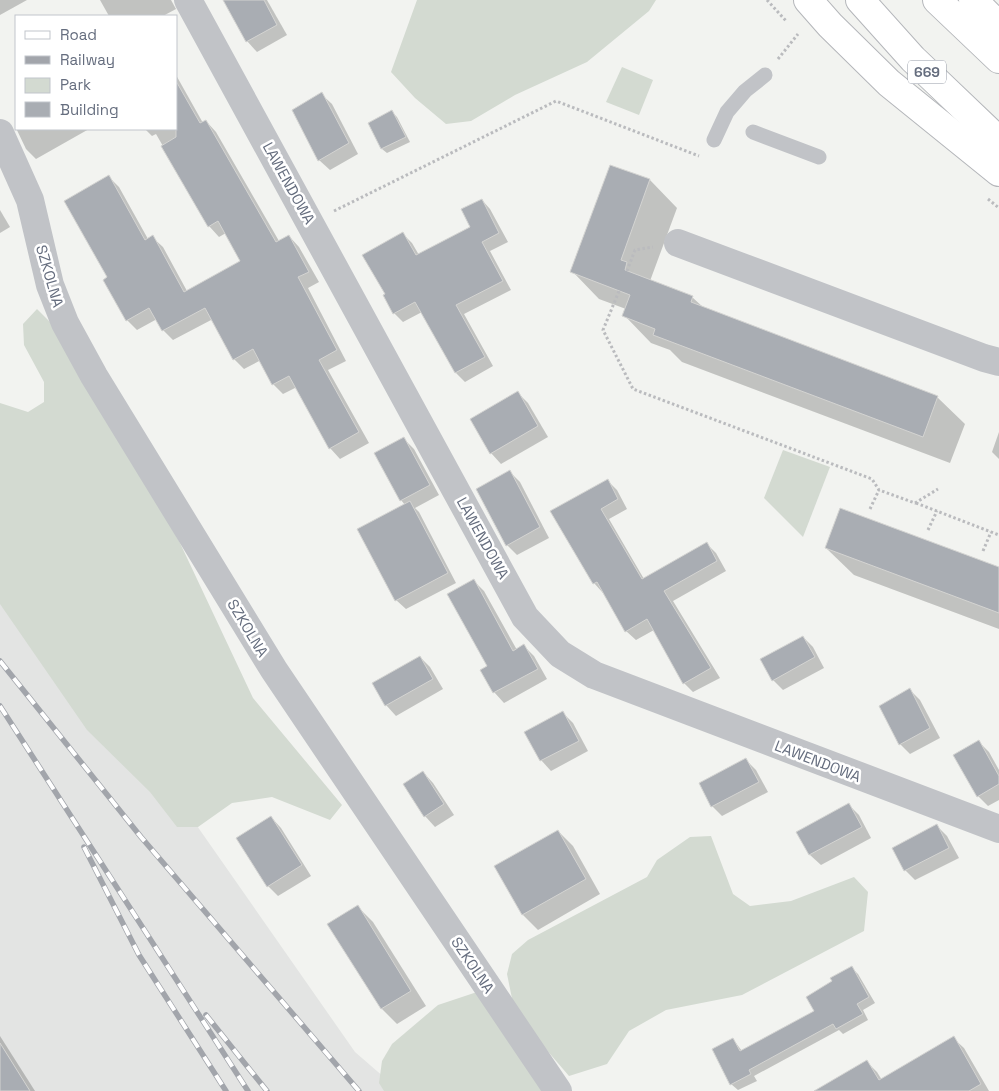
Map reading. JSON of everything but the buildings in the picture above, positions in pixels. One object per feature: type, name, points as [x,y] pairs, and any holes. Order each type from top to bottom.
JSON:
[{"type":"main road","points":[[808,0],[830,25],[889,83],[999,172]]},
{"type":"main road","name":"669","points":[[860,0],[913,59],[999,141]]},
{"type":"main road","points":[[937,0],[999,59]]},
{"type":"main road","points":[[973,0],[999,26]]},
{"type":"street","name":"LAWENDOWA","points":[[188,0],[525,617],[560,654],[594,675],[999,829]]},
{"type":"street","name":"SZKOLNA","points":[[0,133],[30,200],[50,285],[62,316],[94,376],[274,670],[558,1091]]},
{"type":"street","points":[[678,243],[999,362]]},
{"type":"lane","points":[[714,140],[727,112],[745,91],[765,75]]},
{"type":"lane","points":[[753,132],[819,157]]},
{"type":"path","points":[[765,75],[798,34]]},
{"type":"path","points":[[310,222],[556,101],[706,159]]},
{"type":"path","points":[[627,271],[635,250],[678,243]]},
{"type":"path","points":[[619,291],[603,330],[633,389],[872,479],[879,490],[999,535]]},
{"type":"path","points":[[915,503],[938,489]]},
{"type":"path","points":[[870,509],[879,490]]},
{"type":"path","points":[[928,530],[936,511]]},
{"type":"path","points":[[983,551],[991,532]]},
{"type":"shaded area","points":[[0,544],[355,1052],[400,1091],[0,1091]]},
{"type":"green space","points":[[417,0],[656,0],[649,11],[587,62],[515,95],[471,121],[446,124],[415,98],[391,72]]},
{"type":"green space","points":[[622,67],[653,80],[639,115],[606,102]]},
{"type":"green space","points":[[37,309],[62,334],[180,543],[253,698],[342,805],[330,820],[272,797],[232,803],[198,827],[177,827],[150,792],[87,730],[0,604],[0,403],[28,412],[44,402],[44,382],[24,345],[23,324]]},
{"type":"green space","points":[[783,450],[830,467],[803,537],[764,498]]},
{"type":"green space","points":[[711,836],[733,894],[750,906],[791,901],[854,877],[868,892],[864,931],[742,995],[666,1010],[629,1031],[607,1064],[569,1076],[515,1013],[507,974],[512,954],[528,940],[647,877],[657,860],[690,837]]},
{"type":"green space","points":[[477,992],[542,1091],[384,1091],[379,1083],[382,1061],[392,1044],[438,1005]]},
{"type":"railway","points":[[0,661],[141,837],[359,1091]]},
{"type":"railway","points":[[0,706],[248,1091]]},
{"type":"railway","points":[[84,847],[139,955],[226,1091]]},
{"type":"railway","points":[[206,1015],[267,1091]]}]
